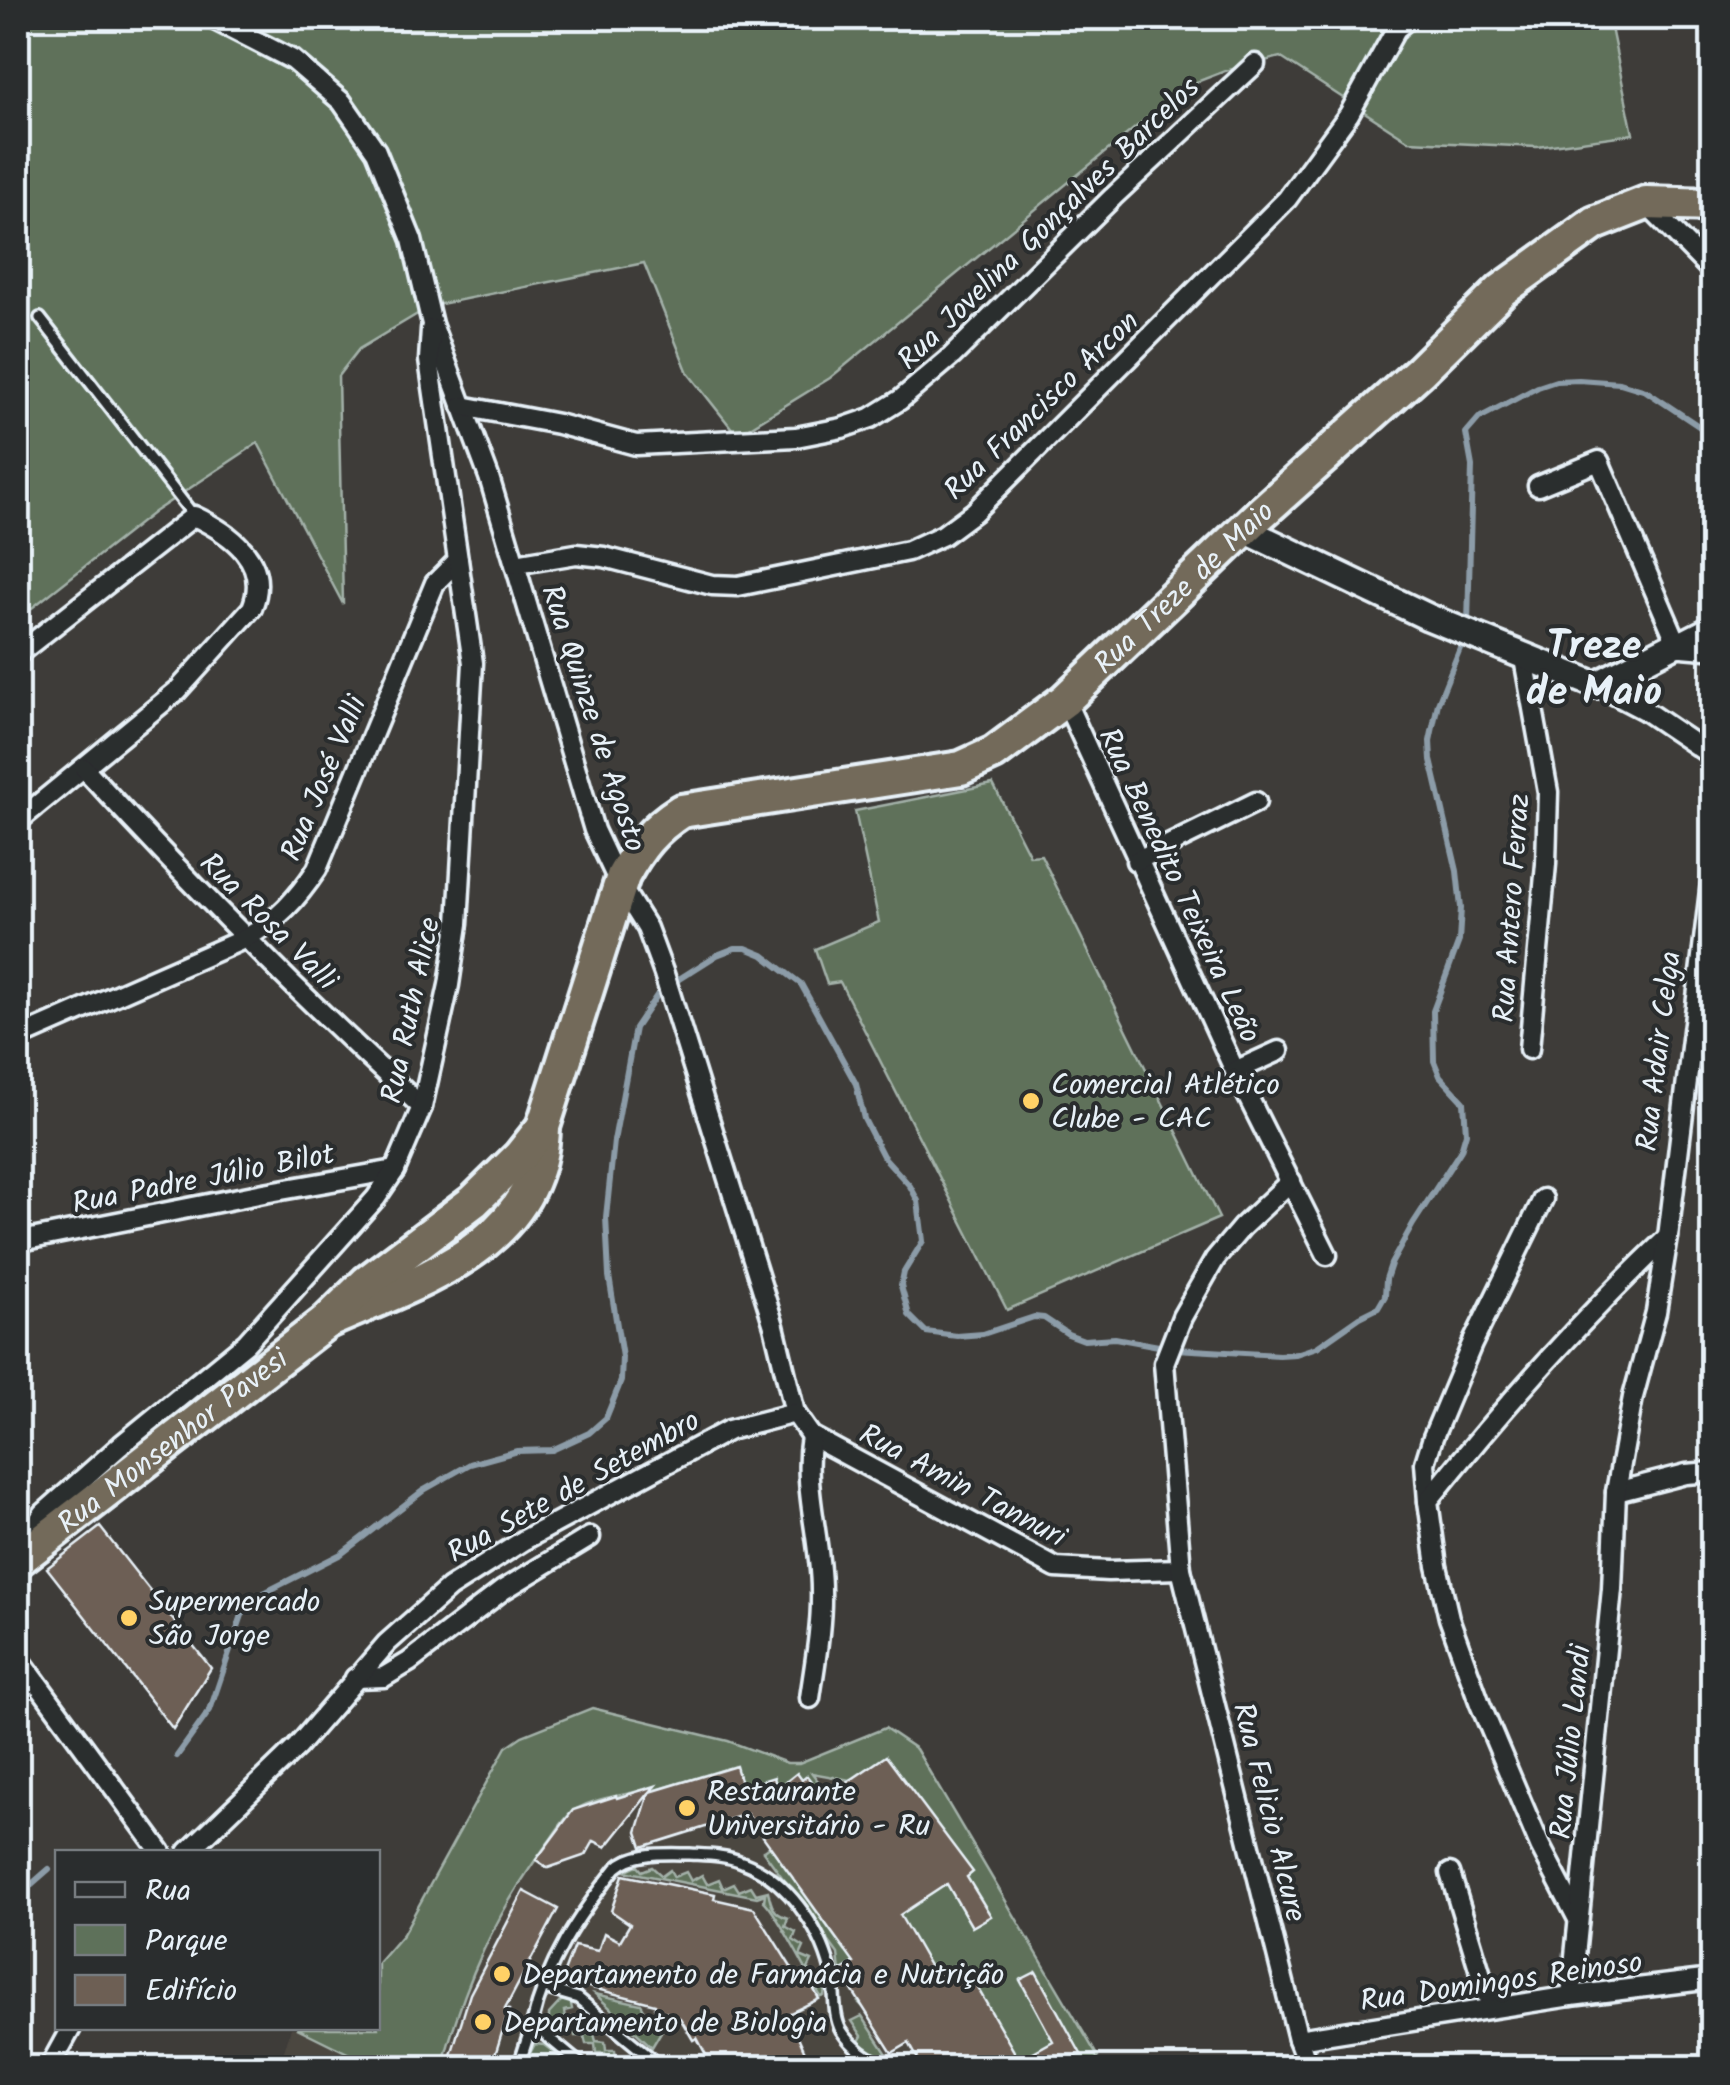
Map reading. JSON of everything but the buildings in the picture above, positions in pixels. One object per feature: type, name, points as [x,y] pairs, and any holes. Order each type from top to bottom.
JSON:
[{"type":"highway","name":"Rua Treze de Maio","points":[[620,884],[642,842],[682,812],[961,768],[994,753],[1065,700],[1502,290],[1595,223],[1646,203],[1712,206]]},
{"type":"highway","name":"Rua Monsenhor Pavesi","points":[[326,1322],[412,1284],[468,1253],[492,1238],[518,1210],[538,1173],[543,1127],[620,884]]},
{"type":"highway","name":"Rua Monsenhor Pavesi","points":[[18,1560],[326,1322],[367,1282],[450,1222],[520,1156],[543,1127]]},
{"type":"highway","points":[[450,1222],[468,1253]]},
{"type":"street","points":[[211,18],[293,60],[342,102],[376,151],[412,240],[432,324]]},
{"type":"street","name":"Rua Francisco Arcon","points":[[516,564],[576,554],[604,557],[712,586],[738,586],[908,551],[943,535],[987,500],[1287,198],[1348,114],[1396,30],[1409,18]]},
{"type":"street","points":[[1506,18],[1534,18]]},
{"type":"street","name":"Rua Jovelina Gonçalves Barcelos","points":[[462,406],[558,424],[636,445],[796,437],[870,418],[900,400],[952,356],[1112,197],[1255,64]]},
{"type":"street","points":[[1646,203],[1712,271]]},
{"type":"street","name":"Rua Quinze de Agosto","points":[[432,324],[516,564],[594,830],[646,928],[671,995],[774,1326],[794,1414]]},
{"type":"street","name":"Rua Ruth Alice","points":[[18,1550],[44,1513],[246,1343],[376,1198],[395,1170],[422,1107],[458,924],[473,663],[429,360],[432,324]]},
{"type":"street","points":[[1538,486],[1598,461],[1677,643]]},
{"type":"street","points":[[18,654],[194,516],[221,529],[247,555],[259,577],[259,592],[252,608],[178,690],[18,820]]},
{"type":"street","points":[[1245,530],[1450,625],[1596,685],[1644,710],[1712,756]]},
{"type":"street","name":"Rua José Valli","points":[[18,1038],[246,938],[270,924],[294,902],[317,869],[435,583],[458,560]]},
{"type":"street","points":[[1596,685],[1712,625]]},
{"type":"street","points":[[1677,643],[1712,646]]},
{"type":"street","name":"Rua Antero Ferraz","points":[[1523,653],[1548,792],[1546,864],[1530,1049]]},
{"type":"street","name":"Rua Benedito Teixeira Leão","points":[[1065,700],[1235,1071],[1327,1255]]},
{"type":"street","name":"Rua Rosa Valli","points":[[84,768],[246,938],[422,1107]]},
{"type":"street","points":[[1136,861],[1256,802]]},
{"type":"street","name":"Rua Adair Celga","points":[[1668,1237],[1712,874]]},
{"type":"street","points":[[1235,1071],[1279,1052]]},
{"type":"street","name":"Rua Padre Júlio Bilot","points":[[21,1241],[395,1170]]},
{"type":"street","name":"Rua Felicio Alcure","points":[[1291,1181],[1215,1259],[1182,1317],[1164,1363],[1180,1568],[1298,2038],[1309,2068]]},
{"type":"street","points":[[1543,1199],[1472,1344],[1425,1463],[1437,1566],[1455,1635],[1540,1846],[1578,1920]]},
{"type":"street","points":[[1428,1500],[1504,1404],[1607,1294],[1668,1237]]},
{"type":"street","name":"Rua Júlio Landi","points":[[1571,1996],[1612,1590],[1616,1492],[1633,1397],[1656,1312],[1668,1237]]},
{"type":"street","name":"Rua Amin Tannuri","points":[[794,1414],[811,1436],[1056,1568],[1108,1572],[1180,1568]]},
{"type":"street","name":"Rua Sete de Setembro","points":[[190,1850],[296,1748],[387,1643],[449,1588],[524,1540],[728,1430],[794,1414]]},
{"type":"street","points":[[810,1698],[822,1588],[809,1488],[811,1436]]},
{"type":"street","points":[[1616,1492],[1674,1476],[1712,1472]]},
{"type":"street","points":[[354,1678],[384,1677],[503,1590],[590,1537]]},
{"type":"street","points":[[18,1657],[160,1850]]},
{"type":"street","points":[[1450,1873],[1491,2008]]},
{"type":"street","name":"Rua Domingos Reinoso","points":[[1298,2038],[1571,1996],[1712,1979]]},
{"type":"street","points":[[49,2068],[70,2030]]},
{"type":"lane","points":[[40,318],[194,516]]},
{"type":"lane","points":[[518,2068],[541,1988],[559,1948],[597,1893],[623,1862],[675,1854],[742,1861],[786,1892],[823,1945],[832,1976],[836,2019],[843,2033],[862,2054],[888,2068]]},
{"type":"lane","points":[[541,1988],[578,1998],[663,2068]]},
{"type":"lane","points":[[532,2024],[585,2068]]},
{"type":"lane","points":[[844,2068],[862,2054]]},
{"type":"shaded area","points":[[592,1708],[736,1765],[799,1763],[885,1728],[916,1749],[1098,2057],[1088,2068],[279,2068],[290,2030],[380,2030],[380,1961],[403,1934],[506,1747],[522,1736]]},
{"type":"green space","points":[[18,18],[1609,18],[1633,134],[1537,147],[1409,141],[1280,57],[1225,71],[1186,86],[830,378],[737,435],[688,373],[644,263],[431,306],[359,349],[338,376],[343,604],[258,443],[154,512],[18,619]]},
{"type":"green space","name":"Comercial Atlético Clube - CAC","points":[[993,784],[1030,856],[1041,855],[1219,1218],[1007,1310],[840,982],[827,984],[815,949],[879,922],[855,811]]},
{"type":"green space","points":[[592,1708],[728,1741],[787,1763],[799,1763],[885,1728],[916,1749],[1098,2057],[1088,2067],[1000,2067],[869,2013],[858,2002],[888,1984],[840,1971],[838,1954],[763,1851],[770,1846],[845,1951],[940,1888],[857,1777],[850,1780],[812,1773],[821,1785],[793,1806],[759,1795],[777,1789],[774,1778],[742,1787],[735,1766],[643,1794],[642,1790],[592,1802],[568,1816],[528,1870],[497,1923],[471,1978],[442,2067],[376,2067],[301,2030],[380,2030],[380,1961],[403,1934],[506,1747],[522,1736]]},
{"type":"green space","points":[[637,1865],[642,1871],[652,1867],[662,1876],[670,1870],[674,1877],[686,1872],[691,1881],[702,1875],[707,1884],[719,1879],[723,1888],[734,1883],[739,1891],[751,1886],[756,1894],[768,1891],[774,1908],[788,1918],[785,1926],[796,1932],[793,1940],[804,1947],[800,1956],[812,1961],[808,1969],[818,1976],[815,1983],[825,1990],[824,1996],[821,1997],[764,1901],[765,1894],[757,1897],[624,1871]]},
{"type":"green space","points":[[595,1994],[641,2004],[645,2011],[675,2024],[662,2030],[652,2047]]},
{"type":"green space","points":[[570,1999],[572,2009],[564,2011],[565,2018],[574,2017],[576,2026],[585,2025],[587,2034],[605,2042],[606,2050],[615,2050],[616,2058],[624,2058],[626,2066],[635,2067],[616,2067],[605,2053],[596,2053],[595,2044],[586,2044],[584,2036],[575,2036],[574,2027],[566,2028],[559,2036],[549,2033],[549,2014],[561,2001]]},
{"type":"green space","points":[[862,2016],[887,2054],[881,2058],[867,2054],[858,2043],[862,2036],[852,2021]]},
{"type":"green space","points":[[535,2044],[544,2045],[573,2067],[522,2068]]},
{"type":"waterway","points":[[1468,624],[1472,466],[1466,433],[1479,418],[1538,387],[1579,380],[1620,383],[1646,391],[1712,435]]},
{"type":"waterway","points":[[177,1756],[210,1710],[242,1615],[260,1595],[341,1554],[424,1490],[470,1464],[517,1451],[552,1450],[589,1433],[606,1418],[621,1381],[622,1357],[609,1276],[606,1217],[614,1141],[635,1028],[660,991],[735,948],[763,955],[801,984],[856,1084],[864,1119],[883,1156],[918,1201],[923,1241],[904,1272],[901,1286],[909,1315],[926,1332],[983,1334],[1034,1317],[1044,1318],[1084,1340],[1115,1338],[1175,1349],[1279,1355],[1317,1347],[1378,1308],[1385,1296],[1391,1264],[1461,1150],[1466,1133],[1464,1102],[1440,1076],[1434,1061],[1433,1011],[1459,941],[1461,908],[1430,741],[1438,703],[1465,636]]},
{"type":"waterway","points":[[18,1896],[49,1869]]},
{"type":"place","name":"Comercial Atlético Clube - CAC","points":[[1031,1101]]},
{"type":"place","name":"Supermercado São Jorge","points":[[129,1618]]},
{"type":"place","name":"Restaurante Universitário - Ru","points":[[687,1808]]},
{"type":"place","name":"Departamento de Farmácia e Nutrição","points":[[502,1974]]},
{"type":"place","name":"Departamento de Biologia","points":[[483,2022]]},
{"type":"district","name":"Treze de Maio","points":[[1594,667]]}]
